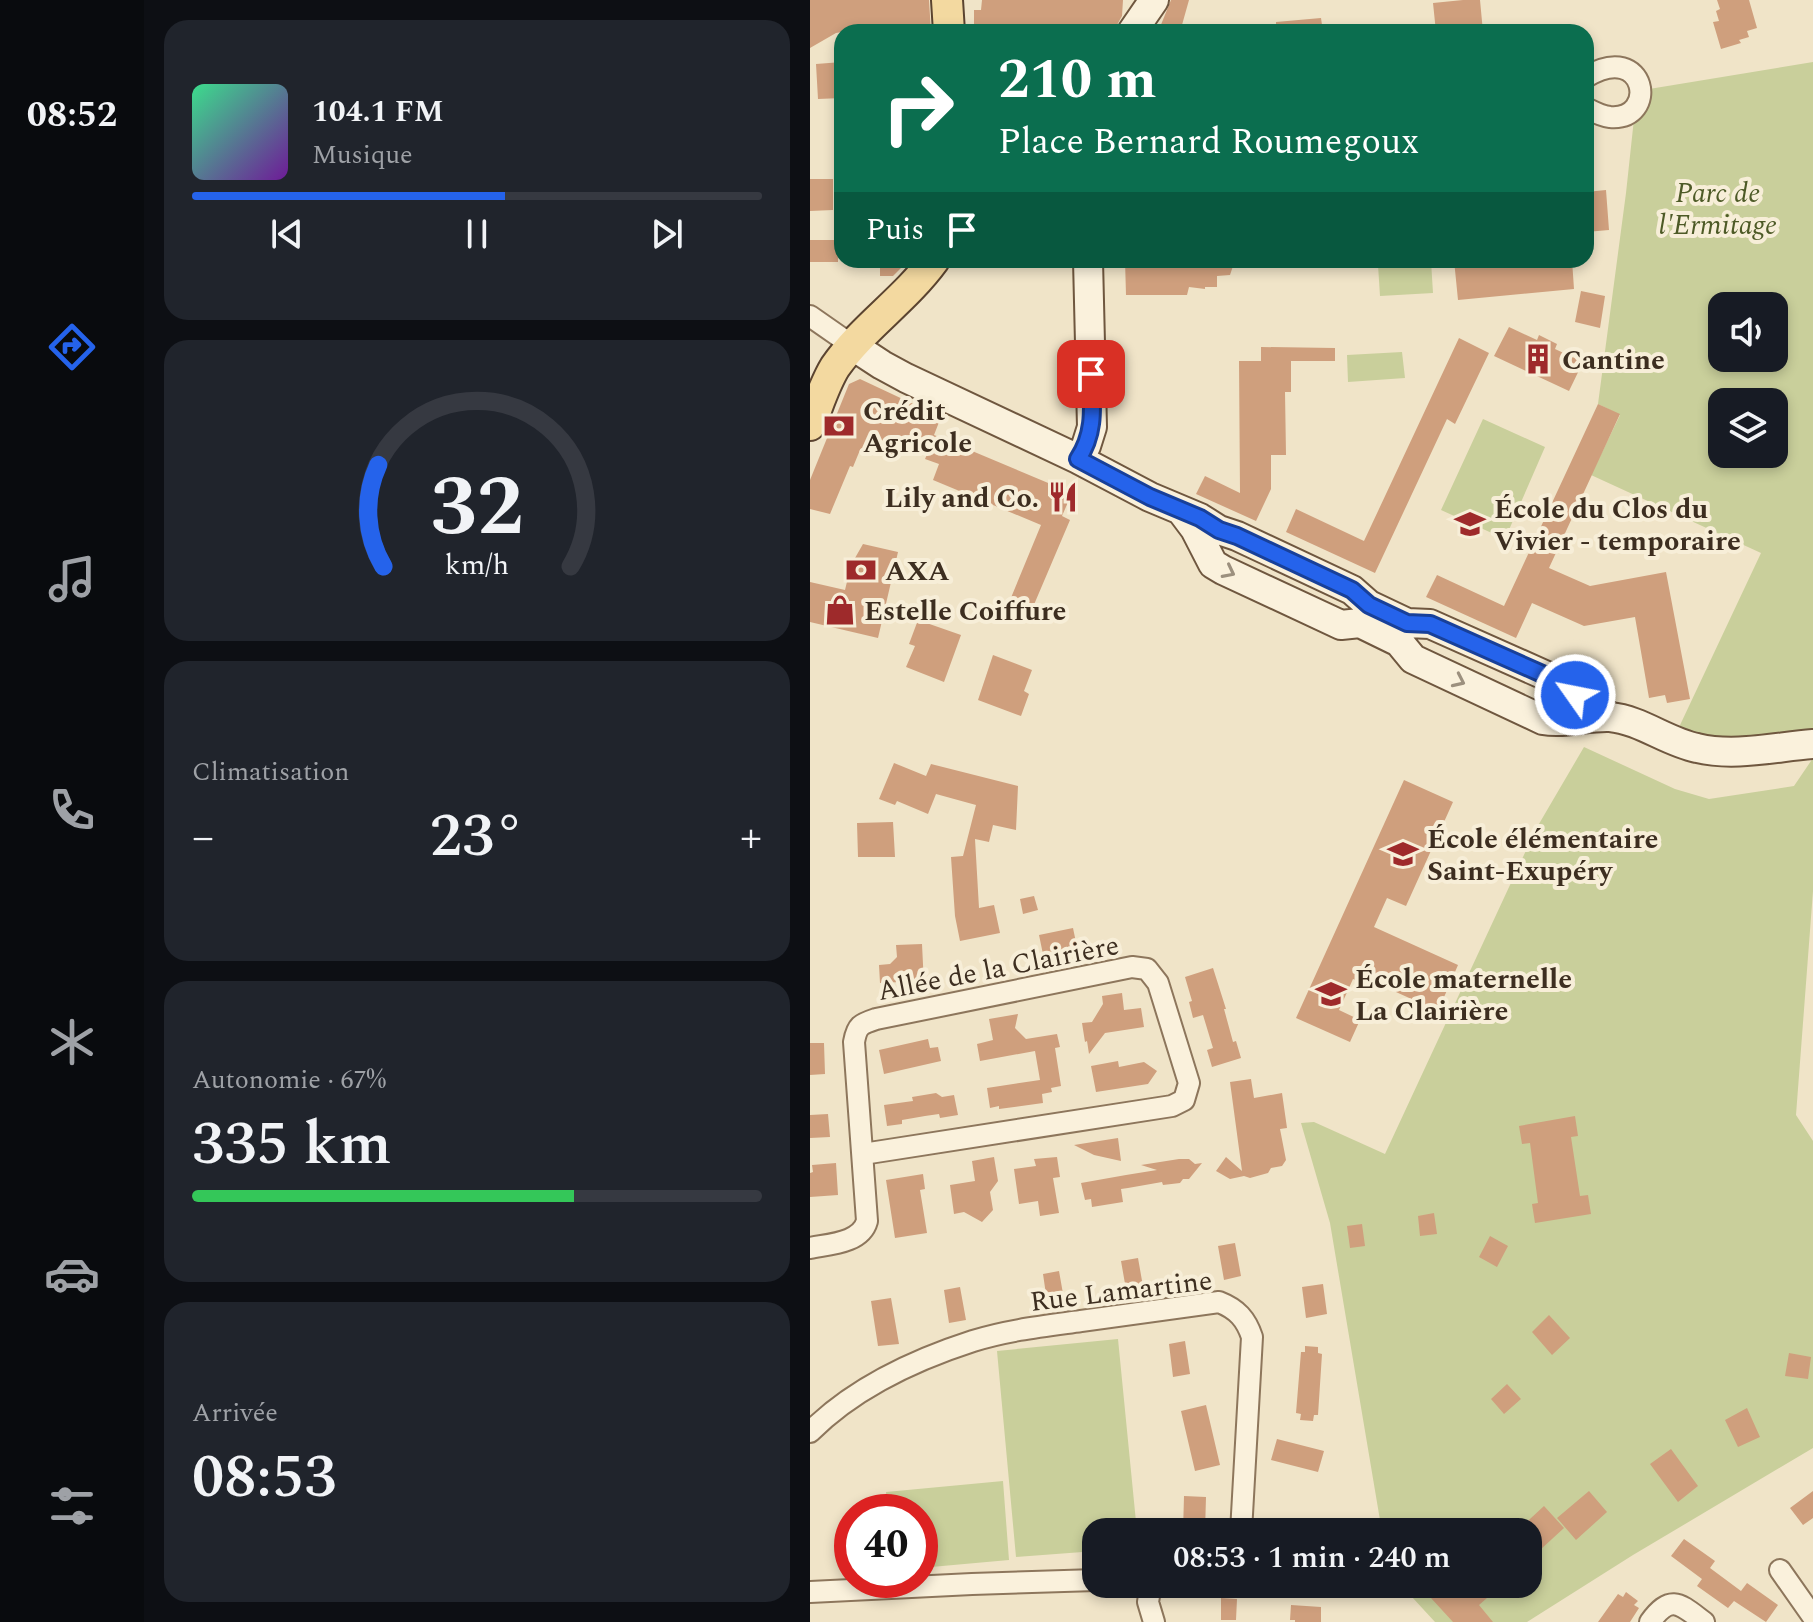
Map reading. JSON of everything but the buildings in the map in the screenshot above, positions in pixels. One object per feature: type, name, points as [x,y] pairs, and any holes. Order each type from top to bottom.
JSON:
[{"type":"main road","points":[[947,0],[948,24]]},
{"type":"main road","points":[[810,425],[830,376],[853,346],[927,268]]},
{"type":"street","points":[[1138,24],[1154,0]]},
{"type":"street","points":[[1594,74],[1611,67],[1624,68],[1633,74],[1641,89],[1637,106],[1623,116],[1605,116],[1594,111]]},
{"type":"street","points":[[1078,459],[1092,427],[1088,268]]},
{"type":"street","points":[[810,316],[906,378],[1182,512],[1195,529],[1212,539],[1237,536],[1352,590],[1369,605],[1407,623],[1430,624],[1558,681],[1573,708],[1640,726],[1694,748],[1711,751],[1732,752],[1813,744]]},
{"type":"street","points":[[1212,539],[1213,564],[1223,570],[1341,625],[1360,623],[1399,642],[1413,659],[1543,720],[1555,722],[1573,708]]},
{"type":"street","name":"Allée de la Clairière","points":[[810,1248],[855,1238],[865,1230],[867,1221],[854,1042],[861,1024],[1132,967],[1147,969],[1158,983],[1189,1083],[1184,1100],[1172,1106],[863,1154]]},
{"type":"street","name":"Rue Lamartine","points":[[810,1432],[860,1390],[975,1340],[1030,1328],[1219,1302],[1232,1307],[1247,1322],[1252,1337],[1242,1518]]},
{"type":"street","points":[[1780,1570],[1813,1617]]},
{"type":"street","points":[[810,1592],[1082,1580]]},
{"type":"street","points":[[1149,1598],[1154,1622]]},
{"type":"street","points":[[1650,1622],[1660,1608],[1670,1603],[1680,1604],[1704,1622]]},
{"type":"green space","name":"Parc de l'Ermitage","points":[[1813,62],[1813,744],[1673,740],[1761,553],[1591,475],[1620,415],[1598,404],[1637,91]]},
{"type":"green space","points":[[1378,268],[1431,268],[1433,293],[1380,296]]},
{"type":"green space","points":[[1402,352],[1405,378],[1348,382],[1347,355]]},
{"type":"green space","points":[[1483,419],[1545,447],[1505,539],[1441,510]]},
{"type":"green space","points":[[1584,747],[1675,789],[1709,799],[1794,786],[1813,758],[1813,891],[1796,1115],[1813,1141],[1813,1448],[1527,1622],[1435,1622],[1413,1598],[1542,1598],[1542,1518],[1380,1518],[1330,1223],[1301,1123],[1314,1122],[1385,1154],[1536,829]]},
{"type":"green space","points":[[1118,1339],[1136,1518],[1082,1518],[1082,1552],[1016,1557],[997,1351]]},
{"type":"green space","points":[[1003,1481],[1009,1560],[938,1566],[938,1494],[886,1492]]},
{"type":"place","name":"Cantine","points":[[1538,359]]},
{"type":"place","name":"Crédit Agricole","points":[[839,426]]},
{"type":"place","name":"Lily and Co.","points":[[1063,497]]},
{"type":"place","name":"École du Clos du Vivier - temporaire","points":[[1470,524]]},
{"type":"place","name":"AXA","points":[[861,570]]},
{"type":"place","name":"Estelle Coiffure","points":[[840,610]]},
{"type":"place","name":"École élémentaire Saint-Exupéry","points":[[1403,854]]},
{"type":"place","name":"École maternelle La Clairière","points":[[1331,994]]},
{"type":"route","points":[[1091,374],[1092,427],[1078,459],[1219,530],[1352,590],[1369,605],[1407,623],[1430,624],[1558,681],[1575,695]]}]
